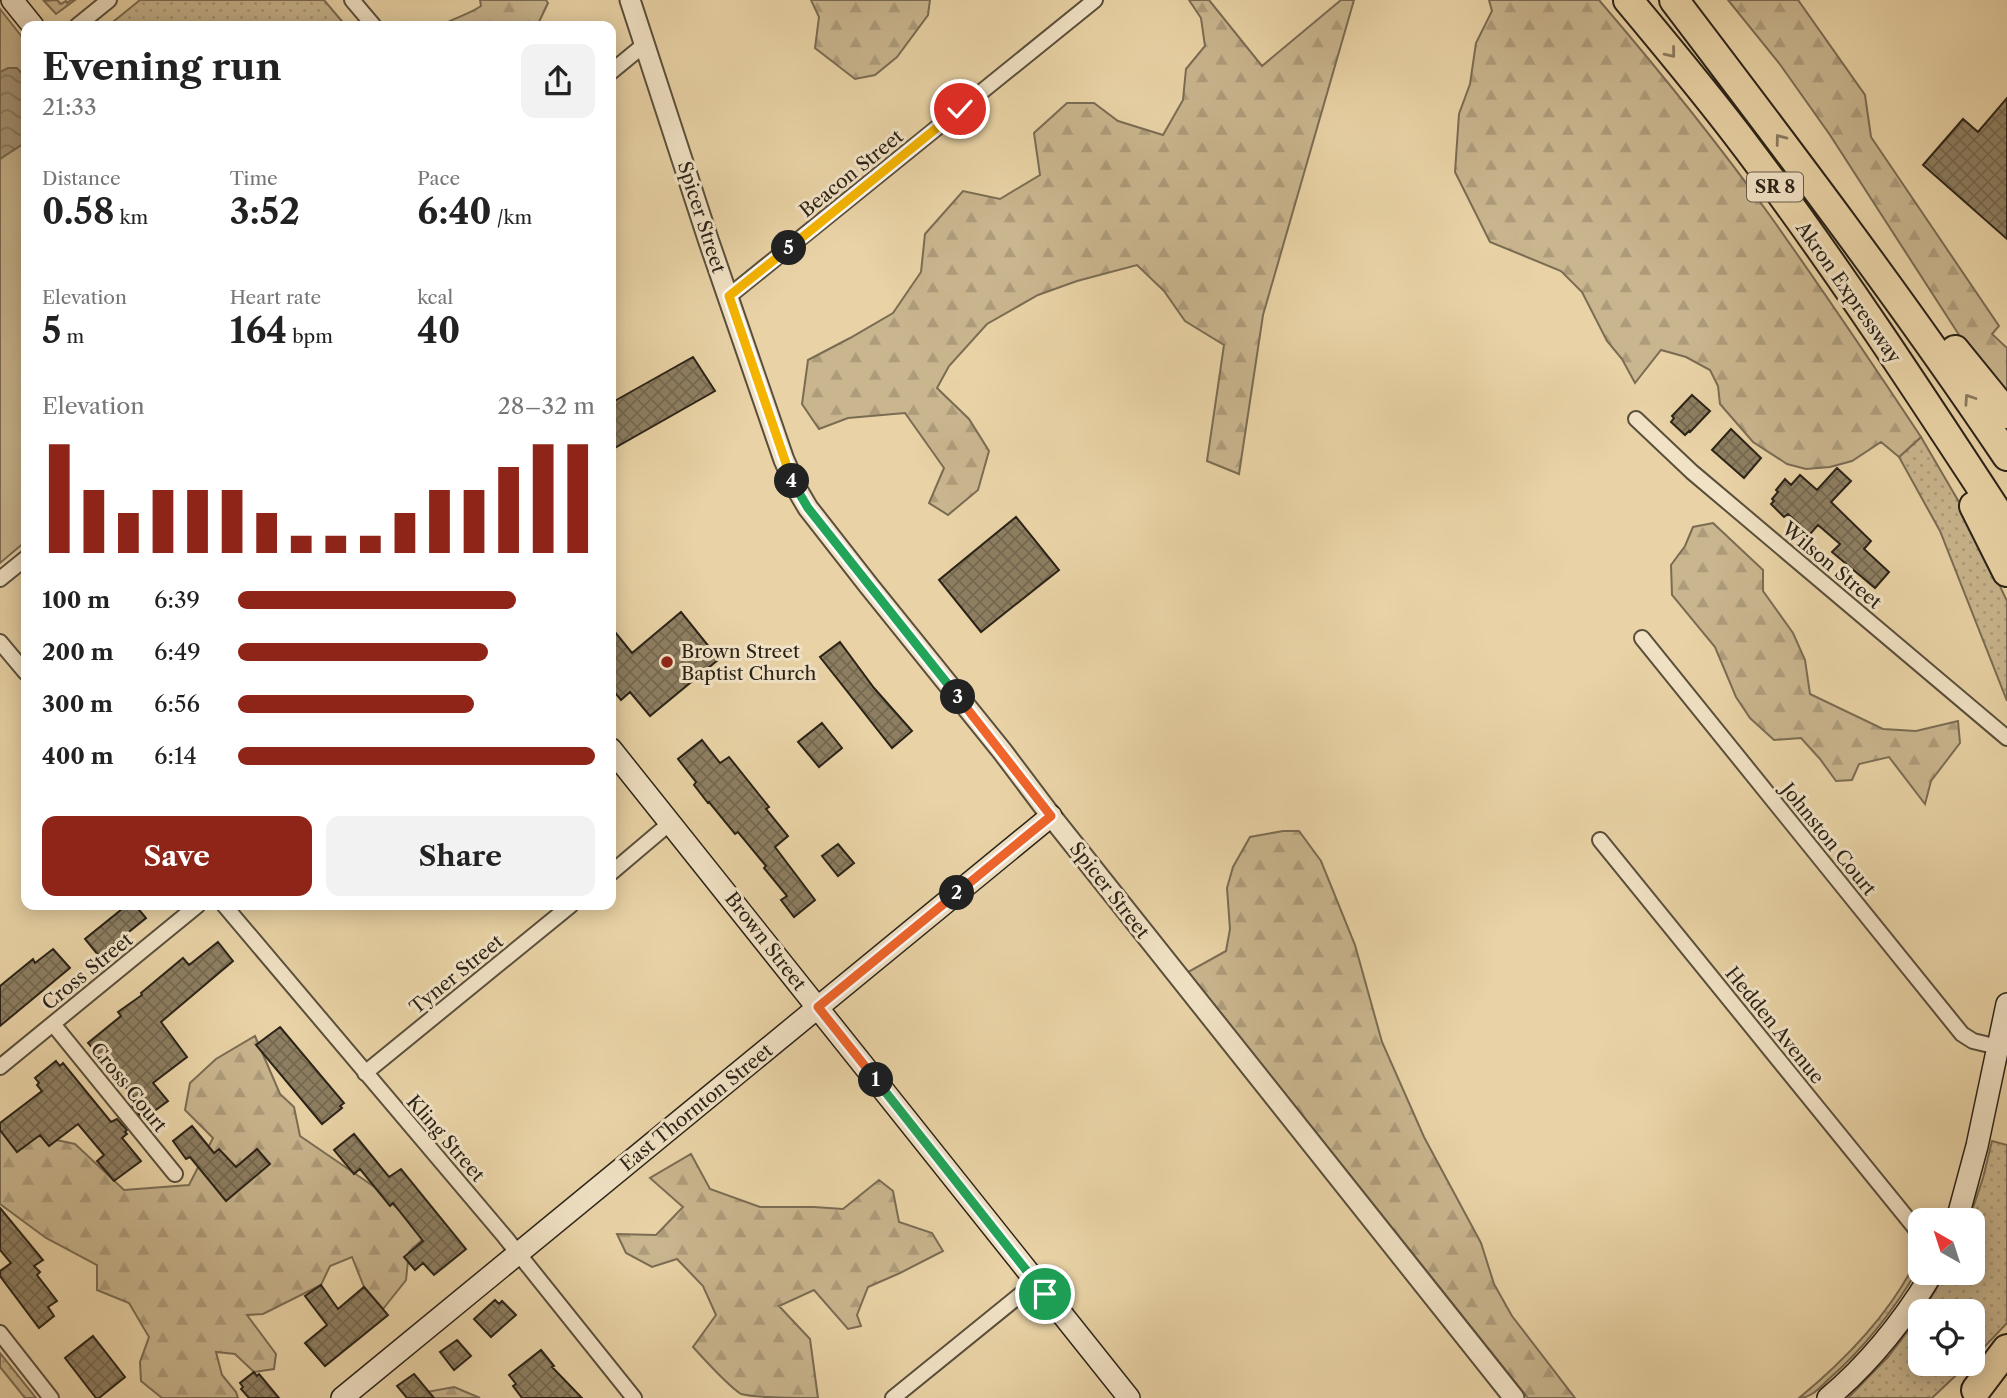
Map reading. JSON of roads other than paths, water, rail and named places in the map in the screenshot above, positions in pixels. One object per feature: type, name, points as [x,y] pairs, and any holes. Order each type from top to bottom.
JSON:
[{"type":"highway","name":"Akron Expressway","points":[[1628,0],[1749,150],[1911,382],[2007,527]]},
{"type":"highway","name":"Akron Expressway","points":[[1674,0],[1821,193],[1954,377],[2007,456]]},
{"type":"highway","points":[[1821,193],[2007,414]]},
{"type":"highway","points":[[1911,382],[2007,572]]},
{"type":"highway","points":[[1971,1394],[2007,1349]]},
{"type":"highway","points":[[1971,1394],[2007,1368]]},
{"type":"main road","points":[[12,0],[29,21]]},
{"type":"main road","name":"Brown Street","points":[[616,754],[1129,1398]]},
{"type":"main road","name":"East Thornton Street","points":[[342,1398],[1051,816]]},
{"type":"main road","points":[[1960,1208],[1977,1146],[2007,1004]]},
{"type":"main road","points":[[1828,1398],[1880,1348],[1924,1285]]},
{"type":"street","points":[[82,21],[109,0]]},
{"type":"street","points":[[352,0],[370,21]]},
{"type":"street","name":"Spicer Street","points":[[630,0],[784,460],[798,491],[869,586],[1514,1398]]},
{"type":"street","name":"Beacon Street","points":[[729,296],[1095,0]]},
{"type":"street","points":[[616,68],[645,44]]},
{"type":"street","name":"Wilson Street","points":[[1636,419],[1702,481],[2007,738]]},
{"type":"street","points":[[0,579],[21,562]]},
{"type":"street","name":"Johnston Court","points":[[1642,638],[1962,1034],[1973,1041],[1998,1047]]},
{"type":"street","points":[[0,642],[21,667]]},
{"type":"street","points":[[616,869],[670,823]]},
{"type":"street","name":"Hedden Avenue","points":[[1601,840],[1908,1219]]},
{"type":"street","name":"Cross Street","points":[[0,1067],[192,910]]},
{"type":"street","name":"Kling Street","points":[[229,910],[518,1253],[634,1398]]},
{"type":"street","name":"Tyner Street","points":[[365,1073],[565,910]]},
{"type":"street","name":"Cross Court","points":[[53,1024],[175,1174]]},
{"type":"street","points":[[893,1398],[1036,1282]]},
{"type":"street","points":[[0,1333],[51,1398]]},
{"type":"water","points":[[17,68],[21,72],[21,145],[0,159],[0,72]]},
{"type":"place","name":"Brown Street Baptist Church","points":[[667,662]]}]
